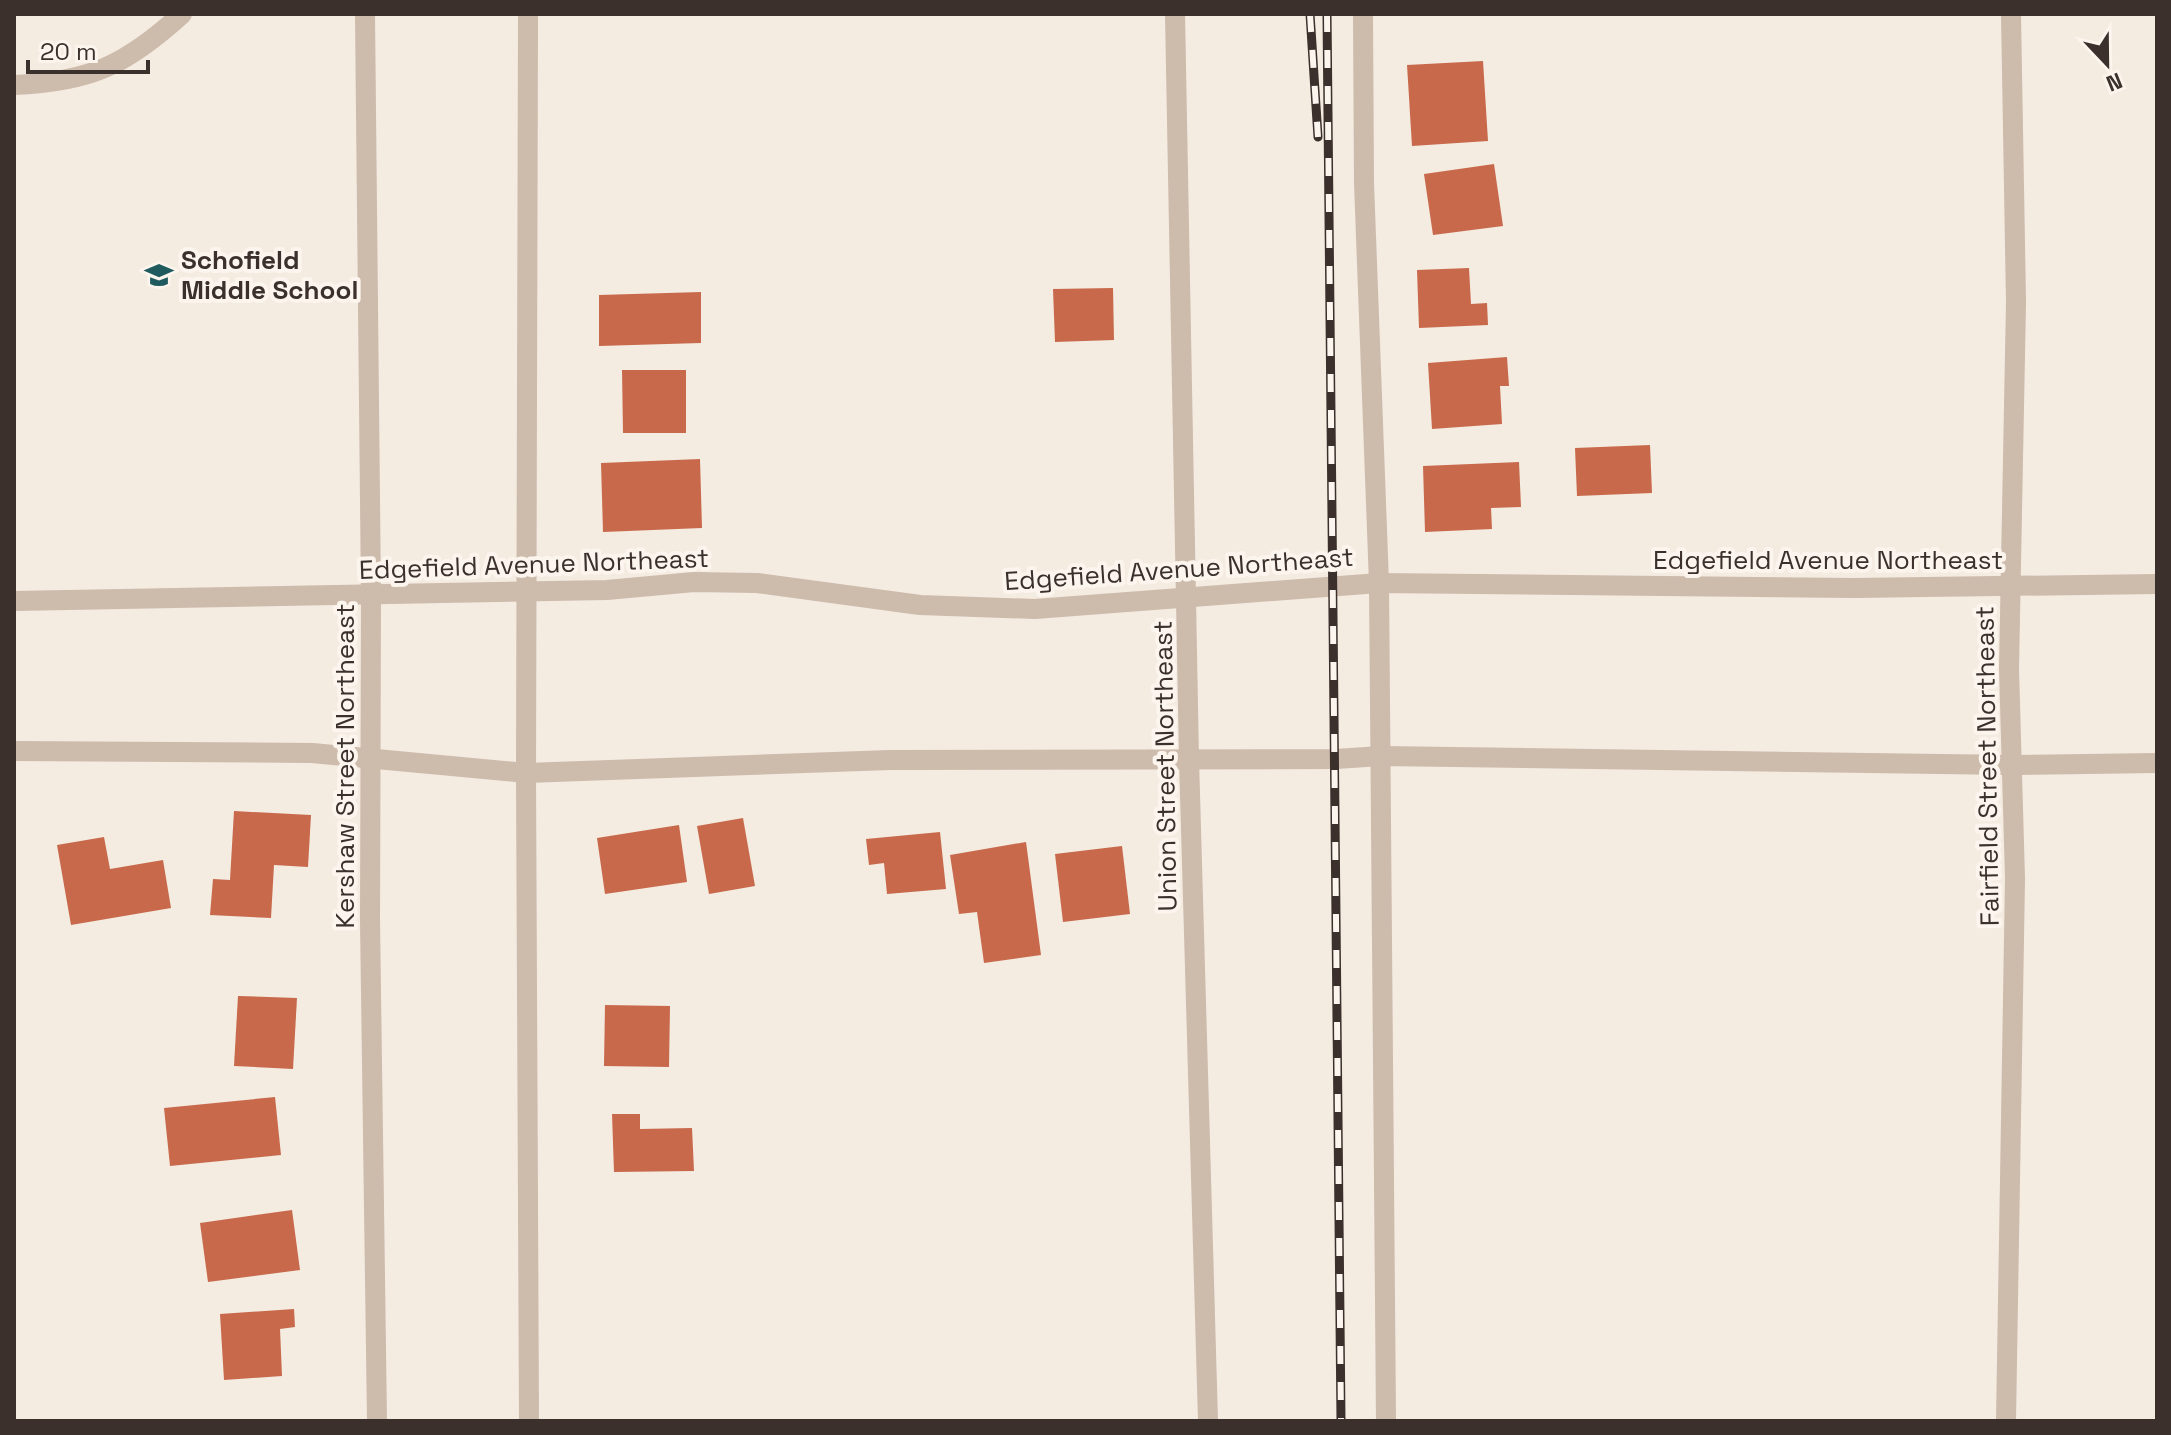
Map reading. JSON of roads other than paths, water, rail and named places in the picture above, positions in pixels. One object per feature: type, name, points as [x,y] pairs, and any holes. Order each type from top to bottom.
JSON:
[{"type":"street","points":[[14,85],[53,83],[92,73],[132,56],[182,14]]},
{"type":"street","name":"Kershaw Street Northeast","points":[[365,14],[377,1421]]},
{"type":"street","points":[[528,14],[526,773],[529,1421]]},
{"type":"street","name":"Union Street Northeast","points":[[1175,14],[1189,759],[1208,1421]]},
{"type":"street","points":[[1363,14],[1364,183],[1379,583],[1386,1421]]},
{"type":"street","name":"Fairfield Street Northeast","points":[[2006,1421],[2015,878],[2009,669],[2016,302],[2011,14]]},
{"type":"street","name":"Edgefield Avenue Northeast","points":[[14,601],[371,597],[607,590],[694,582],[757,583],[920,605],[1035,609],[1379,583],[1854,588],[2157,584]]},
{"type":"street","points":[[14,751],[312,753],[526,773],[890,760],[1381,756],[2012,765],[2157,763]]},
{"type":"railway","points":[[1310,14],[1318,137]]},
{"type":"railway","points":[[1327,14],[1341,1421]]},
{"type":"place","name":"Schofield Middle School","points":[[159,275]]}]
